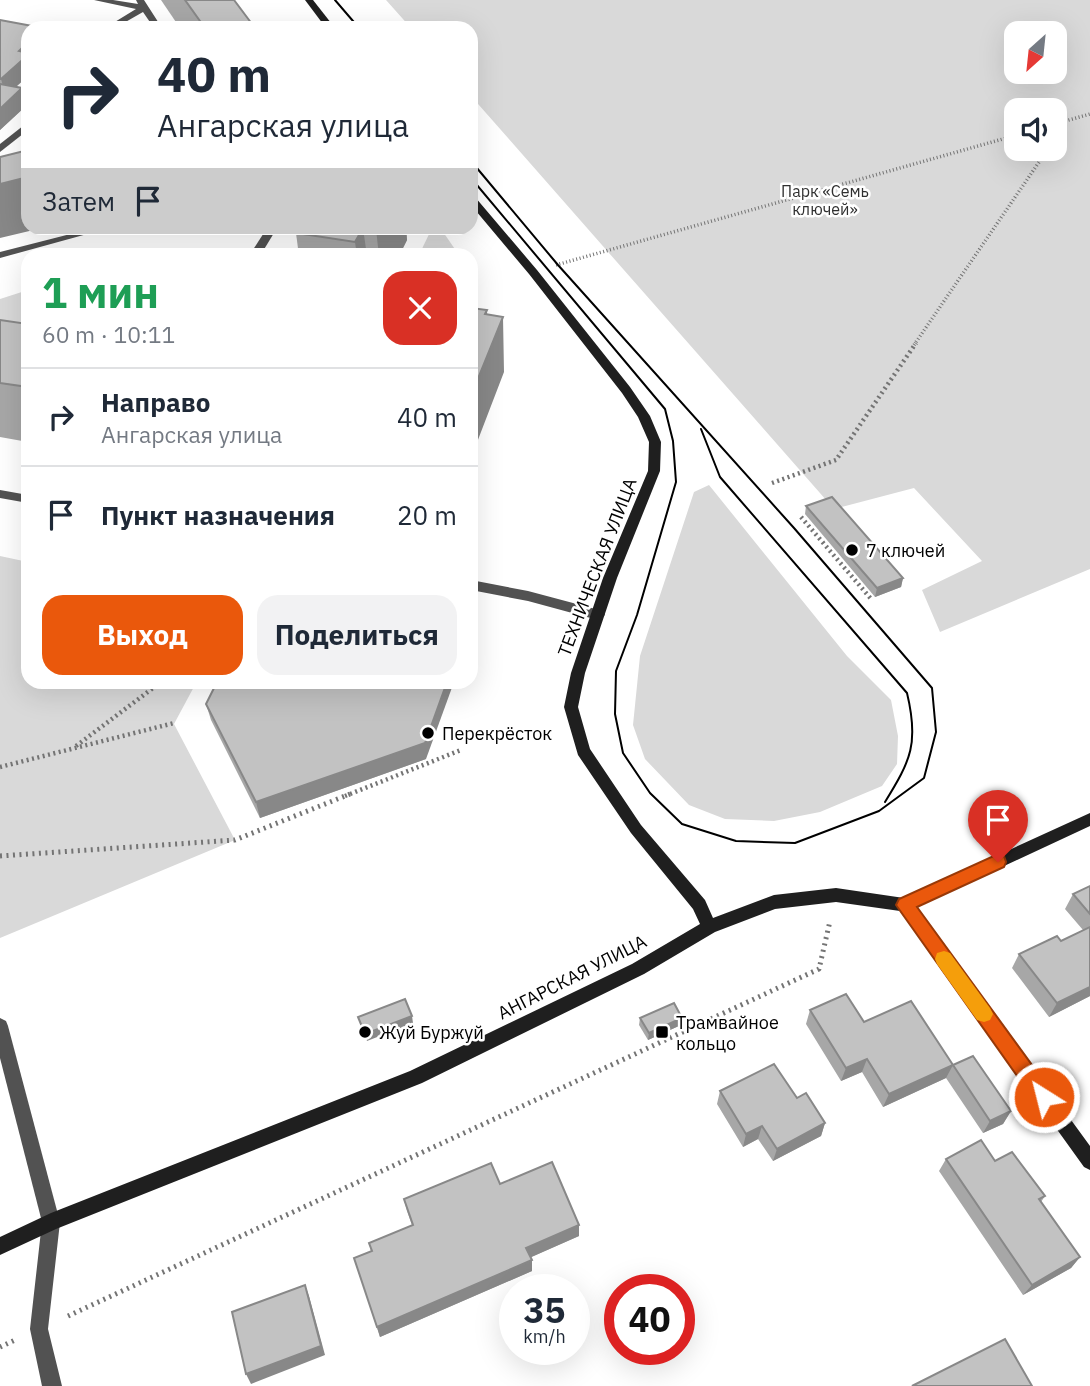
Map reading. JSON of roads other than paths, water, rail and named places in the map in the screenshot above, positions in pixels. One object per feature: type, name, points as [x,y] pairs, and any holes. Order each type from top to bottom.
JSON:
[{"type":"street","points":[[98,0],[142,4]]},
{"type":"street","points":[[309,0],[326,21]]},
{"type":"street","points":[[119,21],[142,4]]},
{"type":"street","points":[[142,4],[153,21]]},
{"type":"street","points":[[0,149],[21,131]]},
{"type":"street","name":"ТЕХНИЧЕСКАЯ УЛИЦА","points":[[478,207],[626,390],[644,416],[655,442],[654,471],[597,615],[578,673],[571,707],[583,751],[636,829],[699,905],[709,927]]},
{"type":"street","points":[[27,248],[77,235]]},
{"type":"street","points":[[0,255],[21,250]]},
{"type":"street","points":[[0,494],[21,498]]},
{"type":"street","points":[[478,586],[528,596],[597,615]]},
{"type":"street","points":[[1090,819],[905,905],[1090,1161]]},
{"type":"street","name":"АНГАРСКАЯ УЛИЦА","points":[[0,1246],[51,1222],[416,1077],[638,970],[709,927],[774,902],[836,895],[905,905]]},
{"type":"street","points":[[0,1026],[51,1222],[39,1329],[52,1386]]},
{"type":"tram line","points":[[335,0],[353,21]]},
{"type":"tram line","points":[[478,169],[558,265],[794,528],[932,688],[936,732],[924,778],[879,811],[795,843],[736,841],[682,824],[650,793],[623,753],[615,714],[616,671],[637,615],[676,482],[673,441],[665,409],[478,186]]},
{"type":"tram line","points":[[701,429],[720,477],[907,693],[912,725],[910,750],[907,762],[885,802]]},
{"type":"place","name":"7 ключей","points":[[852,550]]},
{"type":"place","name":"Перекрёсток","points":[[428,733]]},
{"type":"place","name":"Жуй Буржуй","points":[[365,1032]]},
{"type":"place","name":"Трамвайное кольцо","points":[[662,1032]]},
{"type":"park label","name":"Парк «Семь ключей»","points":[[825,200]]}]
